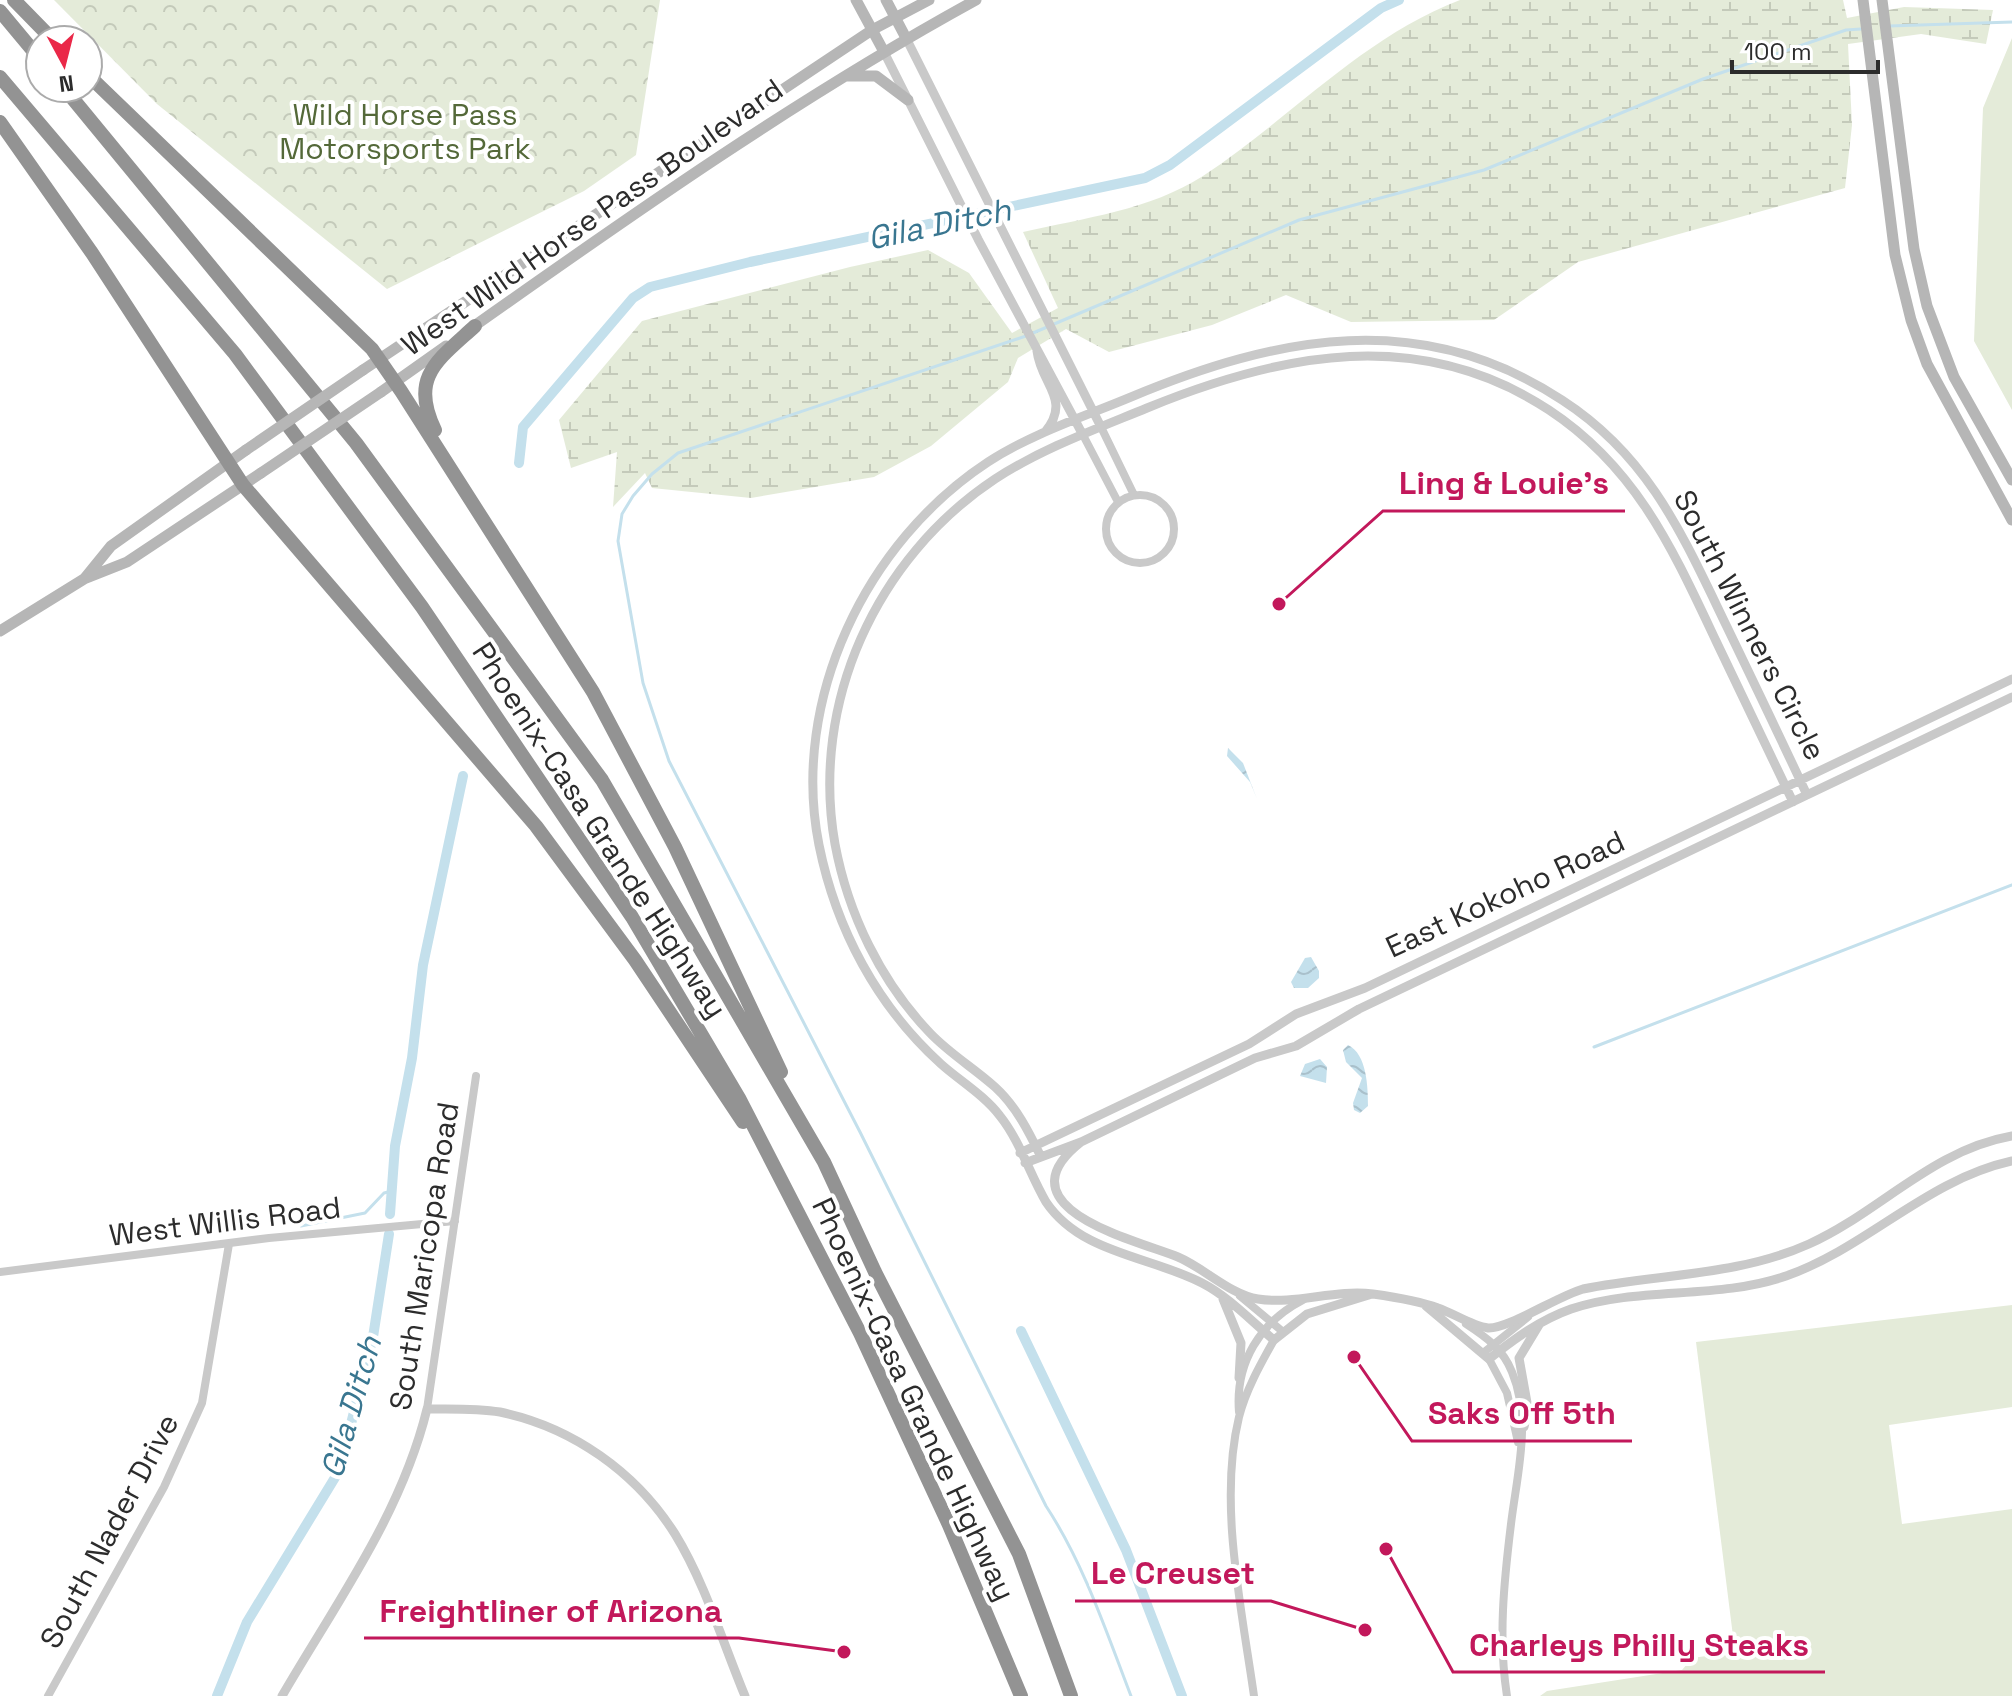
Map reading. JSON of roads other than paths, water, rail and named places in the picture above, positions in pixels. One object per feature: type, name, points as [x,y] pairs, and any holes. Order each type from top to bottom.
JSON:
[{"type":"highway","points":[[14,0],[37,24]]},
{"type":"highway","points":[[0,11],[24,40]]},
{"type":"highway","name":"Phoenix-Casa Grande Highway","points":[[0,77],[235,354],[422,607],[632,917],[739,1098],[906,1430],[1021,1696]]},
{"type":"highway","points":[[104,91],[379,360],[395,382],[593,692],[675,847],[824,1162]]},
{"type":"highway","name":"Phoenix-Casa Grande Highway","points":[[77,104],[356,443],[602,780],[824,1162],[875,1272],[1019,1554],[1073,1696]]},
{"type":"highway","points":[[0,122],[92,253],[243,485],[527,815],[635,960],[771,1161]]},
{"type":"highway","points":[[458,477],[430,420],[423,394],[437,361],[475,326]]},
{"type":"main road","points":[[856,0],[883,50]]},
{"type":"main road","points":[[886,0],[906,38]]},
{"type":"main road","name":"West Wild Horse Pass Boulevard","points":[[84,579],[111,546],[246,450],[872,30],[929,0]]},
{"type":"main road","name":"West Wild Horse Pass Boulevard","points":[[84,579],[127,562],[843,76],[883,50],[976,0]]},
{"type":"main road","points":[[1863,0],[1895,255],[1911,320],[1933,375],[2012,520]]},
{"type":"main road","points":[[1883,6],[1914,249],[1927,306],[1954,377],[2012,480]]},
{"type":"main road","points":[[843,76],[876,76],[908,100]]},
{"type":"main road","points":[[0,631],[84,579]]},
{"type":"street","points":[[906,38],[1134,495]]},
{"type":"street","points":[[883,50],[978,239],[1037,344],[1118,502]]},
{"type":"street","name":"South Winners Circle","points":[[1274,1340],[1205,1284],[1077,1234],[1055,1216],[998,1113],[915,1039],[881,997],[854,951],[842,921],[818,840],[813,788],[817,737],[826,685],[844,632],[875,575],[946,493],[989,462],[1043,434],[1193,371],[1241,357],[1317,341],[1395,340],[1421,343],[1471,356],[1522,376],[1593,424],[1634,462],[1672,513],[1807,795]]},
{"type":"street","points":[[1037,344],[1039,364],[1058,409],[1055,420],[1043,434]]},
{"type":"street","points":[[1257,353],[1261,368]]},
{"type":"street","name":"South Winners Circle","points":[[1041,1157],[1013,1106],[929,1032],[895,992],[856,916],[835,841],[830,789],[832,739],[841,691],[859,639],[891,582],[921,542],[958,505],[997,477],[1083,435],[1202,385],[1261,368],[1323,356],[1397,355],[1432,362],[1515,390],[1587,438],[1628,480],[1660,526],[1793,802]]},
{"type":"street","points":[[1241,357],[1245,373]]},
{"type":"street","points":[[1134,495],[1154,497],[1173,517],[1174,536],[1170,547],[1151,561],[1127,561],[1110,545],[1106,522],[1118,502],[1134,495]]},
{"type":"street","points":[[860,603],[875,611]]},
{"type":"street","name":"East Kokoho Road","points":[[1023,1158],[1036,1145],[1255,1040],[1296,1014],[1353,993],[2012,679]]},
{"type":"street","name":"East Kokoho Road","points":[[1023,1158],[1041,1157],[1081,1142],[1263,1056],[1296,1046],[1345,1016],[2012,697]]},
{"type":"street","points":[[842,921],[856,916]]},
{"type":"street","points":[[1471,937],[1478,953]]},
{"type":"street","points":[[1255,1040],[1263,1056]]},
{"type":"street","name":"South Maricopa Road","points":[[282,1696],[381,1531],[418,1449],[427,1409],[476,1076]]},
{"type":"street","points":[[1235,1291],[1272,1300],[1316,1294],[1372,1294],[1425,1305],[1465,1317],[1482,1327],[1496,1327],[1570,1293],[1601,1285],[1747,1265],[1798,1249],[1844,1226],[1925,1169],[1965,1151],[2012,1136]]},
{"type":"street","points":[[1081,1142],[1062,1160],[1056,1184],[1062,1202],[1072,1212],[1106,1232],[1197,1266],[1235,1291],[1282,1331]]},
{"type":"street","points":[[1497,1347],[1541,1322],[1574,1308],[1778,1279],[1817,1264],[1855,1243],[1928,1193],[1972,1172],[2012,1161]]},
{"type":"street","name":"West Willis Road","points":[[0,1272],[433,1220],[455,1221]]},
{"type":"street","points":[[1844,1226],[1855,1243]]},
{"type":"street","name":"South Nader Drive","points":[[48,1696],[164,1487],[202,1403],[229,1244]]},
{"type":"street","points":[[1205,1284],[1223,1298],[1241,1343],[1239,1417],[1230,1470],[1239,1587],[1254,1696]]},
{"type":"street","points":[[1239,1378],[1262,1330],[1270,1321],[1316,1294]]},
{"type":"street","points":[[1239,1417],[1253,1379],[1282,1331],[1307,1314],[1372,1294]]},
{"type":"street","points":[[1425,1305],[1486,1356],[1507,1393],[1520,1451]]},
{"type":"street","points":[[1486,1356],[1540,1306]]},
{"type":"street","points":[[1451,1315],[1497,1347],[1520,1398],[1524,1427]]},
{"type":"street","points":[[1507,1696],[1501,1661],[1504,1612],[1520,1451],[1528,1408],[1519,1358],[1541,1322]]},
{"type":"street","points":[[427,1409],[501,1413],[545,1427],[607,1459],[637,1486],[675,1534],[690,1562],[745,1696]]},
{"type":"water","points":[[1228,748],[1243,763],[1257,799],[1250,782],[1227,756]]},
{"type":"water","points":[[1311,957],[1319,971],[1319,978],[1308,988],[1294,988],[1291,982],[1305,958]]},
{"type":"water","points":[[1348,1045],[1359,1056],[1365,1072],[1368,1106],[1360,1113],[1354,1110],[1353,1103],[1362,1078],[1346,1062],[1343,1050]]},
{"type":"water","points":[[1320,1059],[1327,1067],[1326,1083],[1300,1076],[1305,1064]]},
{"type":"waterway","name":"Gila Ditch","points":[[519,463],[523,427],[633,298],[650,287],[750,262],[1145,178],[1170,165],[1381,8],[1399,0]]},
{"type":"waterway","points":[[1889,26],[2012,22]]},
{"type":"waterway","points":[[1033,333],[1299,220],[1484,170],[1703,79],[1846,30],[1861,29]]},
{"type":"waterway","points":[[1026,336],[678,453],[652,474],[633,496],[622,514],[618,541],[643,683],[669,761],[860,1132],[1046,1506],[1072,1551],[1131,1696]]},
{"type":"waterway","name":"Gila Ditch","points":[[390,1214],[395,1146],[412,1058],[423,965],[463,776]]},
{"type":"waterway","points":[[1594,1047],[2012,885]]},
{"type":"waterway","points":[[301,1226],[365,1213],[384,1193],[392,1191]]},
{"type":"waterway","name":"Gila Ditch","points":[[217,1696],[247,1622],[339,1471],[373,1337],[389,1234]]},
{"type":"waterway","points":[[1021,1331],[1126,1550],[1182,1696]]},
{"type":"place","name":"Ling & Louie's","points":[[1279,604]]},
{"type":"place","name":"Saks Off 5th","points":[[1354,1357]]},
{"type":"place","name":"Charleys Philly Steaks","points":[[1386,1549]]},
{"type":"place","name":"Le Creuset","points":[[1365,1630]]},
{"type":"place","name":"Freightliner of Arizona","points":[[844,1652]]},
{"type":"park label","name":"Wild Horse Pass Motorsports Park","points":[[405,131]]}]
